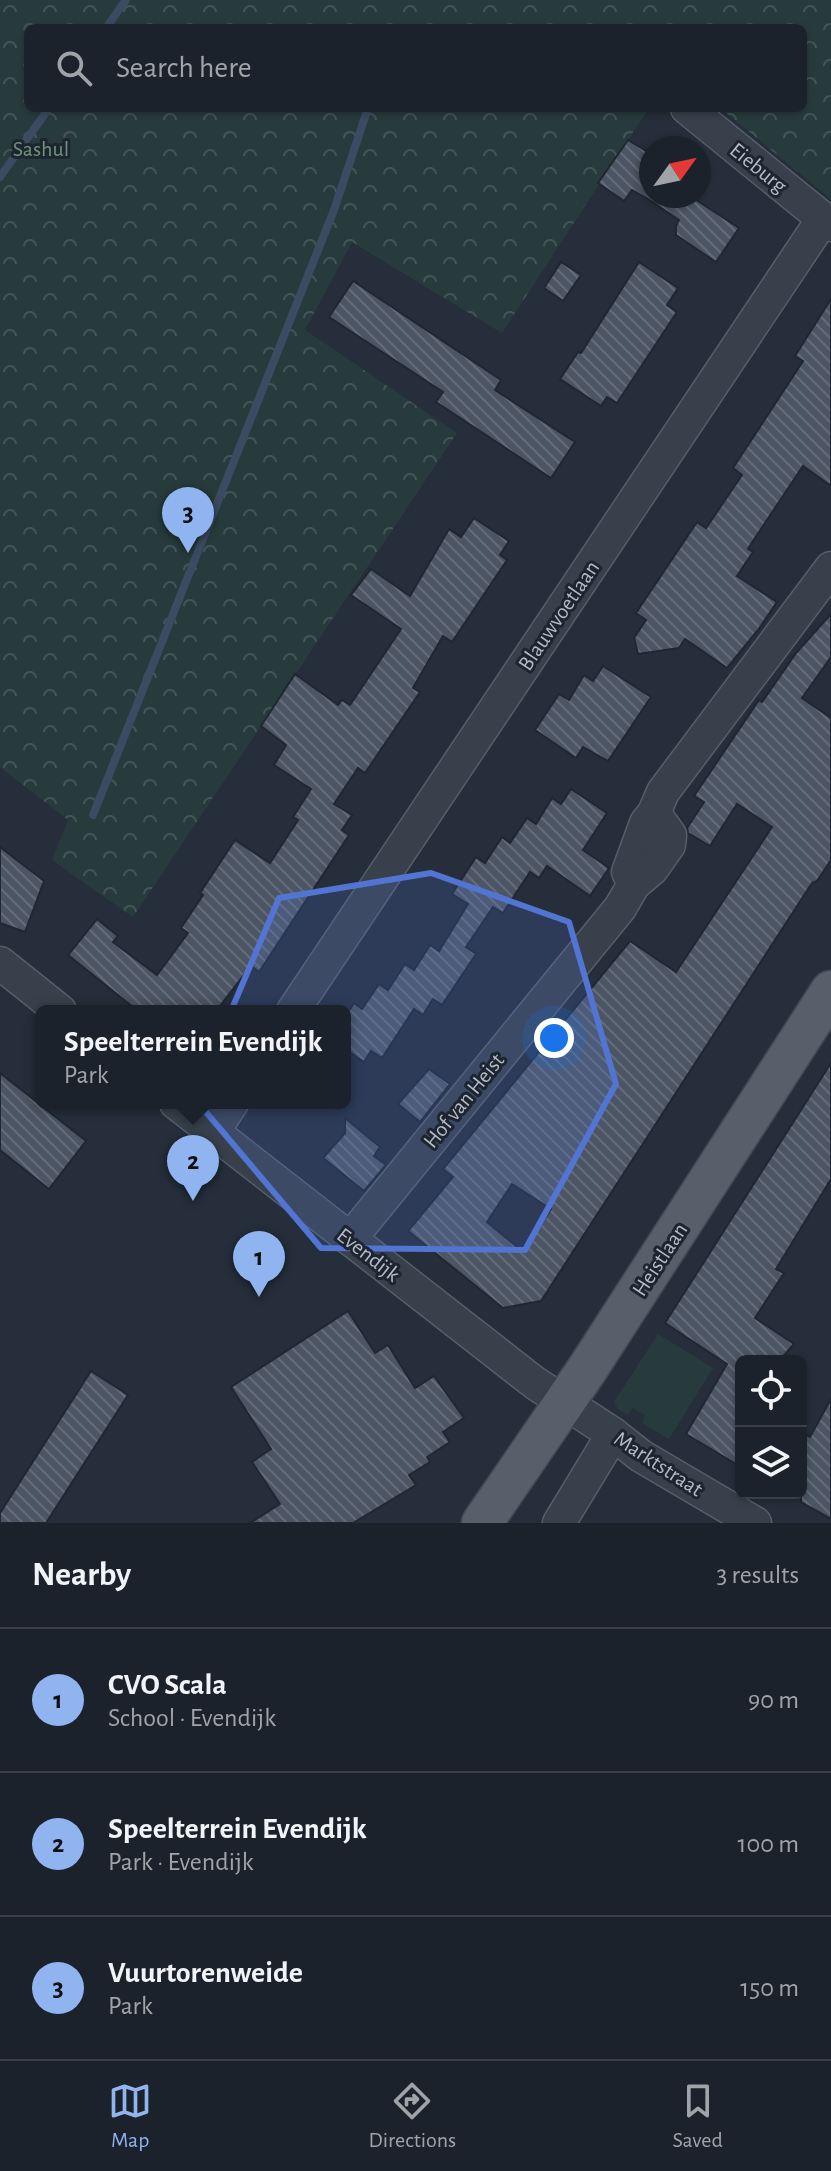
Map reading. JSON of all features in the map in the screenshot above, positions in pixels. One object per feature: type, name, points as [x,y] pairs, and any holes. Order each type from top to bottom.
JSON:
[{"type":"main road","name":"Heistlaan","points":[[482,1523],[620,1319],[831,991]]},
{"type":"street","name":"Eieburg","points":[[692,112],[827,222]]},
{"type":"street","name":"Blauwvoetlaan","points":[[297,1005],[827,222]]},
{"type":"street","name":"Hof van Heist","points":[[350,1239],[620,908],[634,884],[652,869],[669,845],[670,835],[654,813],[663,792],[831,568]]},
{"type":"street","points":[[0,963],[52,1005]]},
{"type":"street","name":"Evendijk","points":[[184,1109],[563,1402]]},
{"type":"street","points":[[213,1132],[228,1109]]},
{"type":"street","name":"Marktstraat","points":[[563,1402],[641,1456],[755,1523]]},
{"type":"street","points":[[559,1523],[613,1434]]},
{"type":"highlighted area","points":[[431,873],[569,922],[616,1084],[525,1250],[321,1248],[194,1098],[279,898]]},
{"type":"green space","name":"Sashul","points":[[0,0],[831,0],[831,199],[725,112],[807,112],[807,24],[24,24],[24,112],[646,112],[502,333],[352,242],[305,330],[457,433],[133,917],[52,860],[68,820],[0,767]]},
{"type":"green space","points":[[658,1334],[713,1368],[669,1439],[642,1423],[645,1415],[633,1408],[628,1415],[618,1409],[614,1402]]},
{"type":"building","points":[[628,140],[639,147],[639,194],[632,190],[624,201],[598,183]]},
{"type":"building","points":[[661,208],[708,208],[739,228],[716,262],[676,235],[679,220]]},
{"type":"building","points":[[561,262],[581,275],[563,301],[544,288]]},
{"type":"building","points":[[639,262],[678,288],[667,305],[677,312],[617,403],[607,397],[601,406],[560,379],[578,352],[581,353]]},
{"type":"building","points":[[353,281],[501,380],[495,390],[575,442],[551,478],[436,402],[443,392],[329,317]]},
{"type":"building","points":[[831,299],[831,486],[803,466],[748,549],[753,552],[737,576],[777,602],[727,668],[685,639],[679,648],[638,654],[634,638],[646,620],[636,613],[697,522],[706,528],[742,475],[733,468],[803,361],[795,356]]},
{"type":"building","points":[[474,518],[509,541],[500,555],[507,560],[452,642],[443,636],[413,688],[420,692],[365,773],[358,768],[334,804],[352,815],[342,830],[349,835],[259,972],[251,966],[221,1005],[130,1005],[68,955],[97,919],[118,936],[113,942],[157,975],[188,933],[181,928],[235,840],[270,863],[298,820],[293,817],[311,789],[274,765],[286,745],[261,726],[295,674],[338,705],[342,700],[350,705],[401,629],[351,595],[371,569],[410,596],[449,529],[461,537]]},
{"type":"building","points":[[831,614],[831,657],[802,698],[831,718],[831,860],[817,881],[812,883],[541,1301],[503,1308],[408,1231],[453,1177],[443,1169],[630,941],[676,972],[772,827],[737,804],[710,846],[688,833],[687,828],[704,802],[694,796],[759,700],[762,702],[796,653]],"holes":[[[512,1184],[551,1209],[523,1252],[487,1222]]]},
{"type":"building","points":[[603,666],[651,697],[608,761],[583,747],[576,758],[535,730],[559,694],[569,700],[584,675],[593,681]]},
{"type":"building","points":[[571,789],[607,813],[583,850],[609,868],[590,896],[547,866],[539,878],[530,872],[503,913],[493,907],[466,947],[476,954],[442,1005],[433,999],[423,1015],[414,1009],[382,1058],[371,1051],[364,1062],[351,1053],[351,1008],[354,1003],[362,1009],[379,984],[388,990],[405,964],[414,970],[430,945],[439,951],[468,904],[452,894],[476,857],[485,863],[502,837],[510,843],[527,818],[536,824],[552,798],[561,804]]},
{"type":"building","points":[[0,847],[44,881],[25,932],[0,923]]},
{"type":"building","points":[[831,1063],[831,1179],[776,1269],[784,1273],[755,1318],[794,1344],[784,1355],[735,1355],[735,1463],[686,1434],[727,1364],[665,1323]]},
{"type":"building","points":[[429,1069],[450,1084],[420,1122],[398,1104]]},
{"type":"building","points":[[0,1073],[35,1101],[35,1109],[46,1109],[86,1141],[49,1189],[0,1150]]},
{"type":"building","points":[[345,1118],[380,1147],[374,1156],[386,1165],[364,1191],[323,1158],[345,1133]]},
{"type":"building","points":[[348,1311],[375,1353],[388,1345],[415,1388],[434,1376],[464,1418],[443,1432],[450,1442],[427,1457],[430,1462],[409,1475],[416,1485],[353,1523],[250,1523],[280,1504],[252,1462],[271,1449],[231,1387]]},
{"type":"building","points":[[91,1371],[128,1395],[46,1523],[0,1523],[0,1513]]},
{"type":"building","points":[[831,1399],[831,1519],[801,1502],[801,1499],[807,1499],[807,1435],[810,1437]]},
{"type":"waterway","points":[[109,24],[126,0]]},
{"type":"waterway","points":[[0,177],[46,112]]},
{"type":"waterway","points":[[93,815],[334,210],[367,112]]},
{"type":"place","name":"Vuurtorenweide","points":[[188,553]]},
{"type":"place","name":"Speelterrein Evendijk","points":[[193,1201]]},
{"type":"place","name":"CVO Scala","points":[[259,1297]]}]
